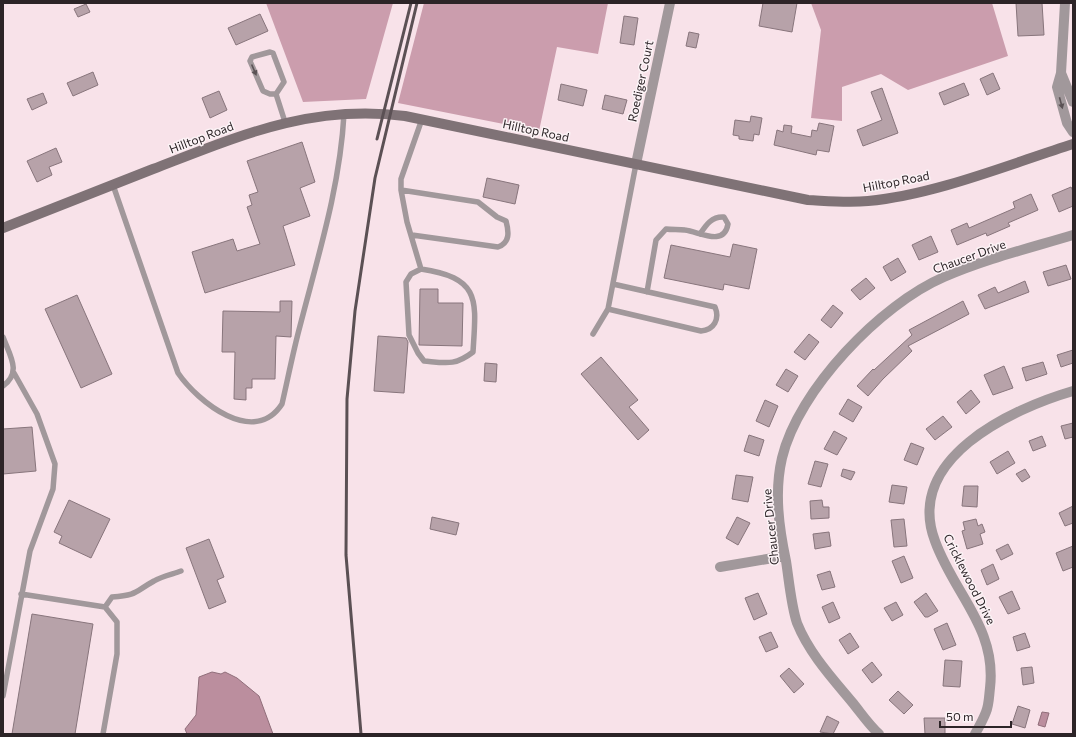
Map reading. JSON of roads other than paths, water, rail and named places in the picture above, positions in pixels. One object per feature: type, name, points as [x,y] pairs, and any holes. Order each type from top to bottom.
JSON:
[{"type":"main road","name":"Hilltop Road","points":[[3,228],[223,142],[285,122],[320,116],[344,114],[383,114],[422,119],[808,200],[868,201],[911,194],[949,184],[1073,144]]},
{"type":"street","name":"Roediger Court","points":[[636,164],[670,3]]},
{"type":"street","points":[[1065,3],[1061,73],[1058,87],[1060,103],[1067,123],[1073,132]]},
{"type":"street","points":[[1061,73],[1073,102]]},
{"type":"street","name":"Chaucer Drive","points":[[877,733],[810,649],[797,622],[785,556],[777,489],[782,457],[793,429],[808,402],[834,365],[866,330],[889,310],[943,277],[973,266],[1073,235]]},
{"type":"street","name":"Cricklewood Drive","points":[[975,734],[987,711],[991,681],[991,658],[985,636],[934,540],[930,516],[931,495],[954,455],[991,426],[1044,399],[1073,391]]},
{"type":"street","points":[[720,567],[785,556]]},
{"type":"lane","points":[[270,52],[273,53],[284,82],[276,94],[270,94],[263,91],[250,61],[252,57],[270,52]]},
{"type":"lane","points":[[276,94],[285,122]]},
{"type":"lane","points":[[113,185],[172,357],[181,377],[198,396],[222,413],[252,423],[267,419],[277,412],[282,404],[300,327],[326,231],[343,135],[344,114]]},
{"type":"lane","points":[[421,269],[404,207],[401,179],[422,119]]},
{"type":"lane","points":[[593,334],[608,310],[636,164]]},
{"type":"lane","points":[[401,190],[478,202],[497,217],[506,221],[508,227],[507,240],[504,245],[498,247],[412,236]]},
{"type":"lane","points":[[647,292],[656,240],[660,234],[666,229],[685,230],[700,234],[718,237],[724,235],[727,231],[728,224],[724,217],[718,216],[710,221],[700,234]]},
{"type":"lane","points":[[421,269],[439,272],[458,280],[474,299],[476,308],[473,352],[463,360],[451,364],[424,361],[413,345],[409,335],[406,282],[411,274],[421,269]]},
{"type":"lane","points":[[608,310],[701,331],[707,331],[716,323],[718,313],[715,307],[613,284]]},
{"type":"lane","points":[[3,337],[12,361],[14,373],[37,414],[55,464],[54,489],[30,551],[3,696]]},
{"type":"lane","points":[[3,386],[11,380],[14,373]]},
{"type":"lane","points":[[105,607],[112,597],[130,596],[142,590],[155,580],[181,571]]},
{"type":"lane","points":[[21,594],[105,607],[117,622],[117,654],[103,734]]},
{"type":"railway","points":[[377,139],[411,3]]},
{"type":"railway","points":[[361,734],[346,555],[347,399],[355,311],[375,178],[417,3]]}]
